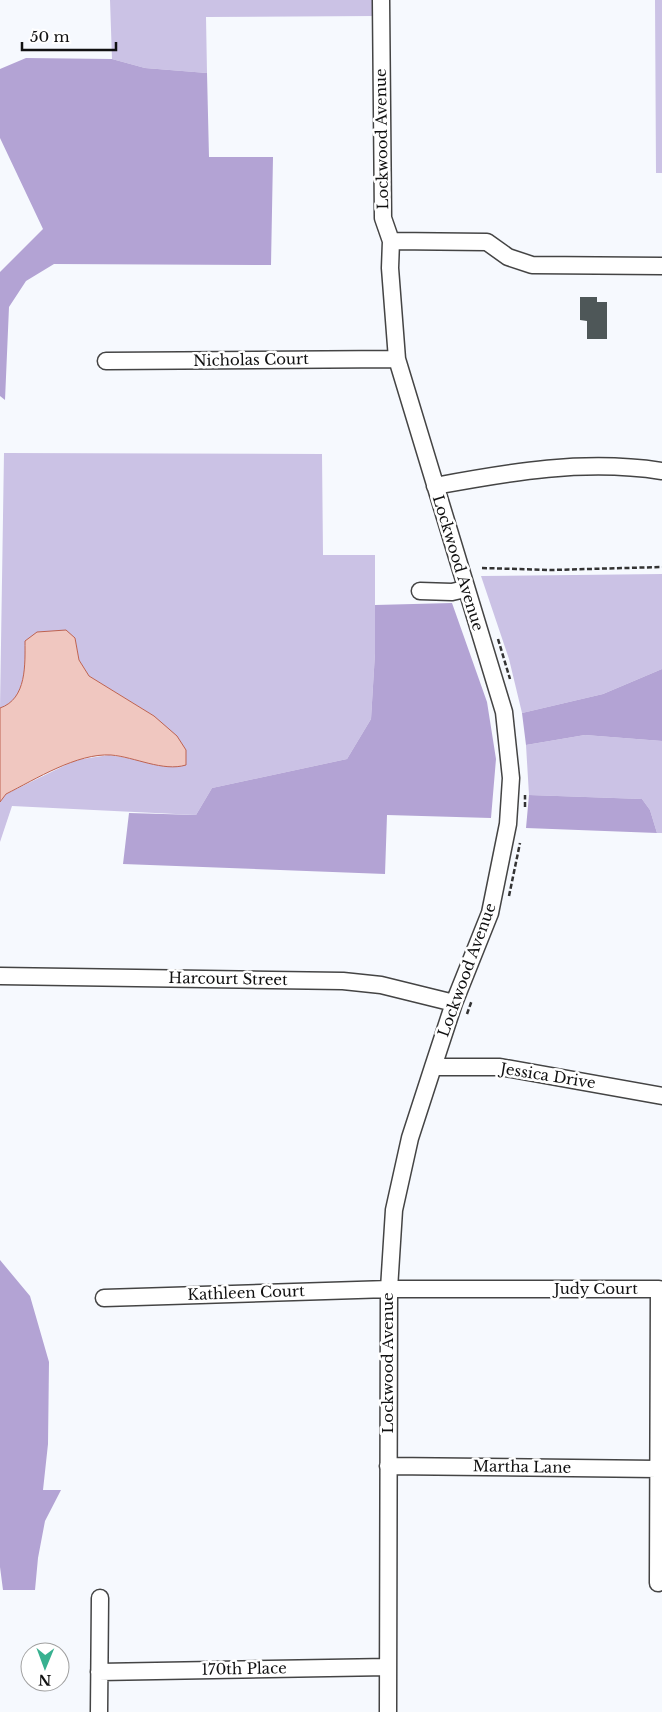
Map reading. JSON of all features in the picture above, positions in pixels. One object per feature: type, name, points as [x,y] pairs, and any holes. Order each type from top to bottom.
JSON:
[{"type":"street","name":"Lockwood Avenue","points":[[381,0],[384,218],[391,241],[390,268],[397,359],[465,589],[504,712],[511,778],[508,824],[490,912],[454,1003],[432,1067],[410,1138],[394,1210],[389,1289],[388,1712]]},
{"type":"street","points":[[391,241],[481,241],[492,244],[519,262],[532,265],[662,266]]},
{"type":"street","name":"Nicholas Court","points":[[106,361],[397,359]]},
{"type":"street","points":[[435,486],[514,471],[588,466],[662,471]]},
{"type":"street","points":[[420,591],[452,592],[465,589]]},
{"type":"street","name":"Harcourt Street","points":[[0,976],[343,981],[381,985],[454,1003]]},
{"type":"street","name":"Jessica Drive","points":[[432,1067],[500,1067],[662,1096]]},
{"type":"street","name":"Kathleen Court","points":[[104,1298],[389,1289]]},
{"type":"street","name":"Judy Court","points":[[389,1289],[659,1289],[658,1583]]},
{"type":"street","name":"Martha Lane","points":[[388,1466],[657,1469]]},
{"type":"street","points":[[99,1712],[100,1598]]},
{"type":"street","name":"170th Place","points":[[99,1672],[388,1667]]},
{"type":"path","points":[[482,568],[551,570],[662,567]]},
{"type":"path","points":[[496,633],[512,684]]},
{"type":"path","points":[[524,812],[525,793]]},
{"type":"path","points":[[507,902],[513,883],[520,840]]},
{"type":"path","points":[[466,1016],[473,998]]},
{"type":"shaded area","points":[[110,0],[375,0],[375,16],[206,17],[207,73],[145,68],[112,59]]},
{"type":"shaded area","points":[[655,0],[662,0],[662,173],[656,173]]},
{"type":"shaded area","points":[[26,58],[112,59],[145,68],[207,73],[209,157],[273,157],[271,265],[54,264],[26,281],[9,307],[5,400],[0,396],[0,272],[43,229],[0,138],[0,69]]},
{"type":"shaded area","points":[[4,453],[322,454],[323,555],[375,555],[375,653],[371,719],[347,759],[212,788],[196,815],[12,806],[0,842],[0,802],[6,794],[76,760],[109,755],[141,760],[154,716],[89,676],[79,660],[75,638],[25,641],[23,680],[20,689],[9,703],[0,708]]},
{"type":"shaded area","points":[[662,574],[662,669],[603,694],[522,713],[509,659],[481,576]]},
{"type":"shaded area","points":[[452,603],[487,702],[496,759],[491,818],[387,815],[385,874],[123,864],[129,813],[196,815],[212,788],[347,759],[371,719],[375,653],[375,605]]},
{"type":"shaded area","points":[[66,630],[75,638],[79,660],[89,676],[154,716],[177,736],[186,750],[186,765],[168,767],[120,756],[98,755],[57,768],[6,794],[0,802],[0,708],[9,703],[20,689],[23,680],[25,641],[37,632]]},
{"type":"shaded area","points":[[662,669],[662,741],[585,735],[526,745],[522,713],[603,694]]},
{"type":"shaded area","points":[[585,735],[662,741],[662,833],[657,833],[650,810],[642,799],[529,795],[526,745]]},
{"type":"shaded area","points":[[529,795],[642,799],[650,810],[657,833],[526,828]]},
{"type":"shaded area","points":[[0,1260],[30,1296],[49,1362],[48,1444],[43,1490],[61,1490],[45,1521],[38,1558],[35,1590],[3,1590],[0,1567]]},
{"type":"building","points":[[580,297],[597,297],[597,302],[607,302],[607,339],[587,339],[587,321],[580,320]]}]
